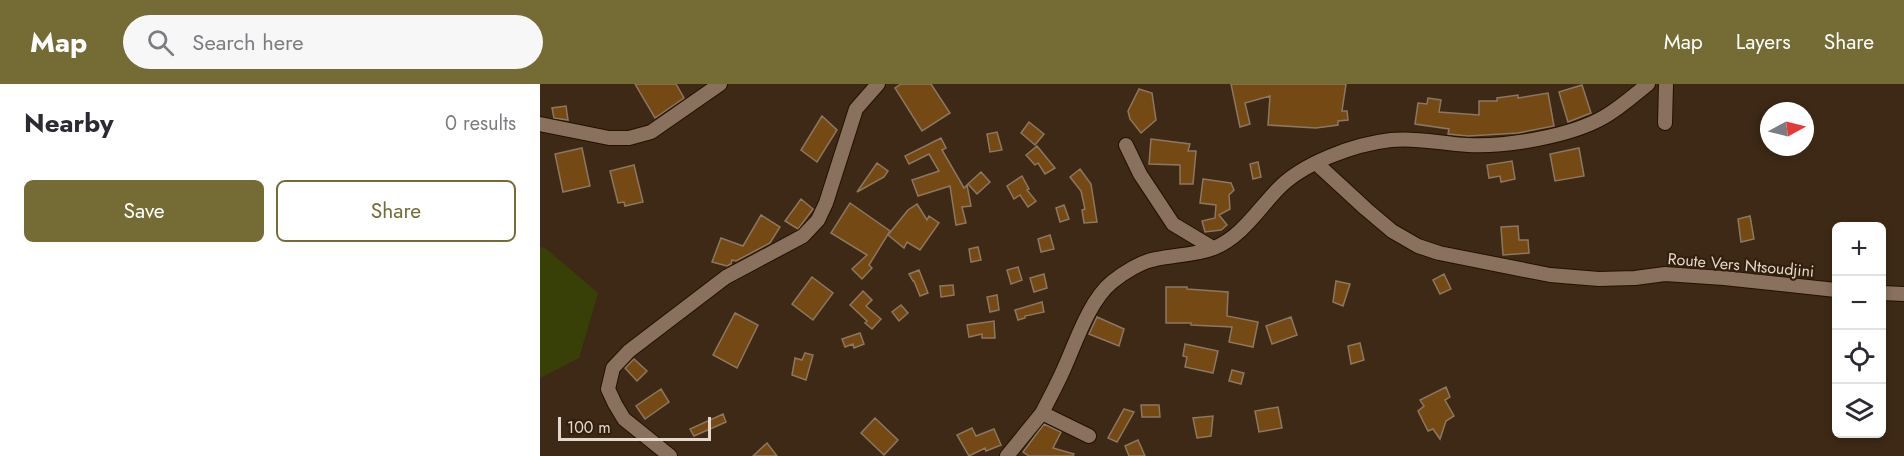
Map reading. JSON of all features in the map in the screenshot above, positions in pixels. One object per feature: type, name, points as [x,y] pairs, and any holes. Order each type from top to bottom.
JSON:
[{"type":"street","points":[[540,124],[609,138],[629,138],[651,132],[720,84]]},
{"type":"street","points":[[670,456],[624,419],[608,389],[613,368],[629,351],[726,278],[803,236],[818,220],[856,108],[878,84]]},
{"type":"street","points":[[1007,456],[1042,413],[1090,310],[1111,283],[1134,268],[1154,259],[1181,256],[1213,248],[1234,237],[1279,188],[1316,163],[1354,148],[1390,140],[1489,146],[1525,141],[1587,125],[1606,116],[1648,84]]},
{"type":"street","points":[[1665,123],[1666,84]]},
{"type":"street","points":[[1126,145],[1140,174],[1173,224],[1213,248]]},
{"type":"street","name":"Route Vers Ntsoudjini","points":[[1316,163],[1392,231],[1418,246],[1439,253],[1550,275],[1599,279],[1677,275],[1832,290]]},
{"type":"street","points":[[1886,292],[1904,294]]},
{"type":"street","points":[[1042,413],[1089,436]]},
{"type":"green space","points":[[540,247],[545,248],[598,293],[579,358],[540,378]]},
{"type":"building","points":[[635,84],[676,84],[684,98],[655,118]]},
{"type":"building","points":[[901,84],[931,84],[950,113],[922,131],[895,88]]},
{"type":"building","points":[[1231,84],[1346,84],[1342,111],[1347,111],[1348,120],[1338,121],[1338,125],[1316,128],[1268,125],[1270,96],[1245,103],[1250,124],[1240,127]]},
{"type":"building","points":[[1582,85],[1591,113],[1568,122],[1559,92]]},
{"type":"building","points":[[1139,89],[1152,93],[1156,120],[1141,133],[1130,119],[1128,111]]},
{"type":"building","points":[[1548,93],[1554,126],[1518,133],[1468,136],[1448,134],[1449,129],[1415,124],[1418,103],[1427,104],[1428,98],[1441,100],[1439,112],[1479,115],[1479,101],[1497,101],[1497,98],[1518,95],[1518,98]]},
{"type":"building","points":[[566,106],[568,120],[554,118],[552,108]]},
{"type":"building","points":[[822,116],[837,130],[817,162],[801,150]]},
{"type":"building","points":[[1029,122],[1044,134],[1035,145],[1021,133]]},
{"type":"building","points":[[997,132],[1002,150],[990,152],[987,134]]},
{"type":"building","points":[[941,138],[946,148],[942,150],[964,188],[967,185],[971,206],[962,207],[966,223],[956,225],[950,186],[918,196],[912,180],[939,171],[929,154],[909,164],[905,156]]},
{"type":"building","points":[[1151,139],[1190,144],[1188,151],[1196,151],[1193,184],[1180,184],[1180,165],[1149,164]]},
{"type":"building","points":[[1037,146],[1055,168],[1045,174],[1038,163],[1035,165],[1026,155]]},
{"type":"building","points":[[582,148],[590,186],[563,192],[555,154]]},
{"type":"building","points":[[1579,148],[1584,176],[1555,181],[1550,154]]},
{"type":"building","points":[[1512,161],[1515,179],[1501,182],[1500,176],[1489,178],[1487,165]]},
{"type":"building","points":[[1258,162],[1261,177],[1253,179],[1250,164]]},
{"type":"building","points":[[877,163],[888,171],[884,177],[857,192]]},
{"type":"building","points":[[634,165],[643,202],[625,206],[624,202],[618,203],[610,171]]},
{"type":"building","points":[[1080,169],[1091,184],[1097,222],[1084,223],[1082,210],[1085,209],[1081,191],[1070,177]]},
{"type":"building","points":[[981,172],[990,182],[977,194],[968,184]]},
{"type":"building","points":[[1022,176],[1029,189],[1027,190],[1036,201],[1028,207],[1020,195],[1014,199],[1007,186]]},
{"type":"building","points":[[1203,179],[1231,183],[1234,190],[1229,195],[1230,209],[1219,215],[1227,225],[1221,230],[1205,232],[1202,221],[1215,218],[1216,205],[1200,203]]},
{"type":"building","points":[[801,199],[813,209],[798,229],[785,221]]},
{"type":"building","points":[[850,203],[890,231],[869,265],[872,268],[862,279],[852,269],[867,255],[831,233]]},
{"type":"building","points":[[917,204],[927,220],[929,216],[939,223],[920,250],[907,242],[904,248],[888,235],[908,210]]},
{"type":"building","points":[[1064,205],[1069,219],[1060,222],[1056,208]]},
{"type":"building","points":[[761,215],[780,227],[770,243],[736,261],[732,260],[727,266],[712,262],[721,238],[743,246]]},
{"type":"building","points":[[1750,216],[1754,239],[1741,242],[1738,219]]},
{"type":"building","points":[[1518,226],[1519,240],[1528,240],[1529,253],[1503,255],[1501,227]]},
{"type":"building","points":[[1050,235],[1054,249],[1041,252],[1038,239]]},
{"type":"building","points":[[978,247],[981,260],[971,262],[969,249]]},
{"type":"building","points":[[1018,267],[1022,280],[1011,284],[1007,270]]},
{"type":"building","points":[[919,270],[928,293],[920,296],[909,274]]},
{"type":"building","points":[[1044,274],[1047,288],[1034,292],[1030,278]]},
{"type":"building","points":[[1444,274],[1451,289],[1440,294],[1433,280]]},
{"type":"building","points":[[812,277],[833,293],[813,320],[792,304]]},
{"type":"building","points":[[1336,281],[1350,284],[1343,306],[1333,302]]},
{"type":"building","points":[[953,285],[954,295],[941,297],[940,286]]},
{"type":"building","points":[[1166,287],[1228,292],[1227,316],[1258,322],[1253,347],[1229,342],[1232,327],[1166,323]]},
{"type":"building","points":[[863,291],[872,300],[866,306],[881,319],[872,329],[850,305]]},
{"type":"building","points":[[997,295],[999,310],[990,312],[987,297]]},
{"type":"building","points":[[1042,302],[1044,312],[1018,320],[1015,310]]},
{"type":"building","points":[[901,305],[908,313],[899,321],[892,312]]},
{"type":"building","points":[[735,313],[758,325],[737,368],[713,355]]},
{"type":"building","points":[[1097,317],[1124,329],[1119,346],[1089,334]]},
{"type":"building","points":[[1291,317],[1297,335],[1272,344],[1266,326]]},
{"type":"building","points":[[994,321],[995,338],[982,338],[982,334],[969,337],[967,325]]},
{"type":"building","points":[[860,333],[864,344],[854,348],[853,344],[845,347],[842,339]]},
{"type":"building","points":[[1360,343],[1364,360],[1351,364],[1348,346]]},
{"type":"building","points":[[1185,344],[1218,351],[1213,373],[1185,367],[1187,357],[1183,356]]},
{"type":"building","points":[[805,353],[813,355],[806,380],[792,375],[795,358],[802,360]]},
{"type":"building","points":[[634,359],[647,371],[637,381],[625,368]]},
{"type":"building","points":[[1232,370],[1244,373],[1241,384],[1229,381]]},
{"type":"building","points":[[1446,387],[1450,397],[1445,400],[1454,416],[1446,421],[1440,439],[1433,429],[1428,431],[1418,411],[1424,406],[1420,400]]},
{"type":"building","points":[[661,389],[669,402],[645,419],[636,406]]},
{"type":"building","points":[[1141,405],[1159,405],[1160,417],[1142,417]]},
{"type":"building","points":[[1278,407],[1282,428],[1259,432],[1255,411]]},
{"type":"building","points":[[1124,409],[1134,412],[1117,442],[1108,438]]},
{"type":"building","points":[[723,414],[726,422],[694,436],[690,429]]},
{"type":"building","points":[[1213,416],[1211,436],[1197,438],[1193,418]]},
{"type":"building","points":[[875,418],[898,440],[884,455],[861,433]]},
{"type":"building","points":[[1044,424],[1061,432],[1053,448],[1074,454],[1073,456],[1029,456],[1023,452]]},
{"type":"building","points":[[972,428],[976,436],[994,429],[1001,445],[986,451],[985,448],[969,456],[957,435]]},
{"type":"building","points":[[1138,440],[1145,456],[1129,456],[1125,446]]},
{"type":"building","points":[[767,443],[777,456],[753,456]]}]
